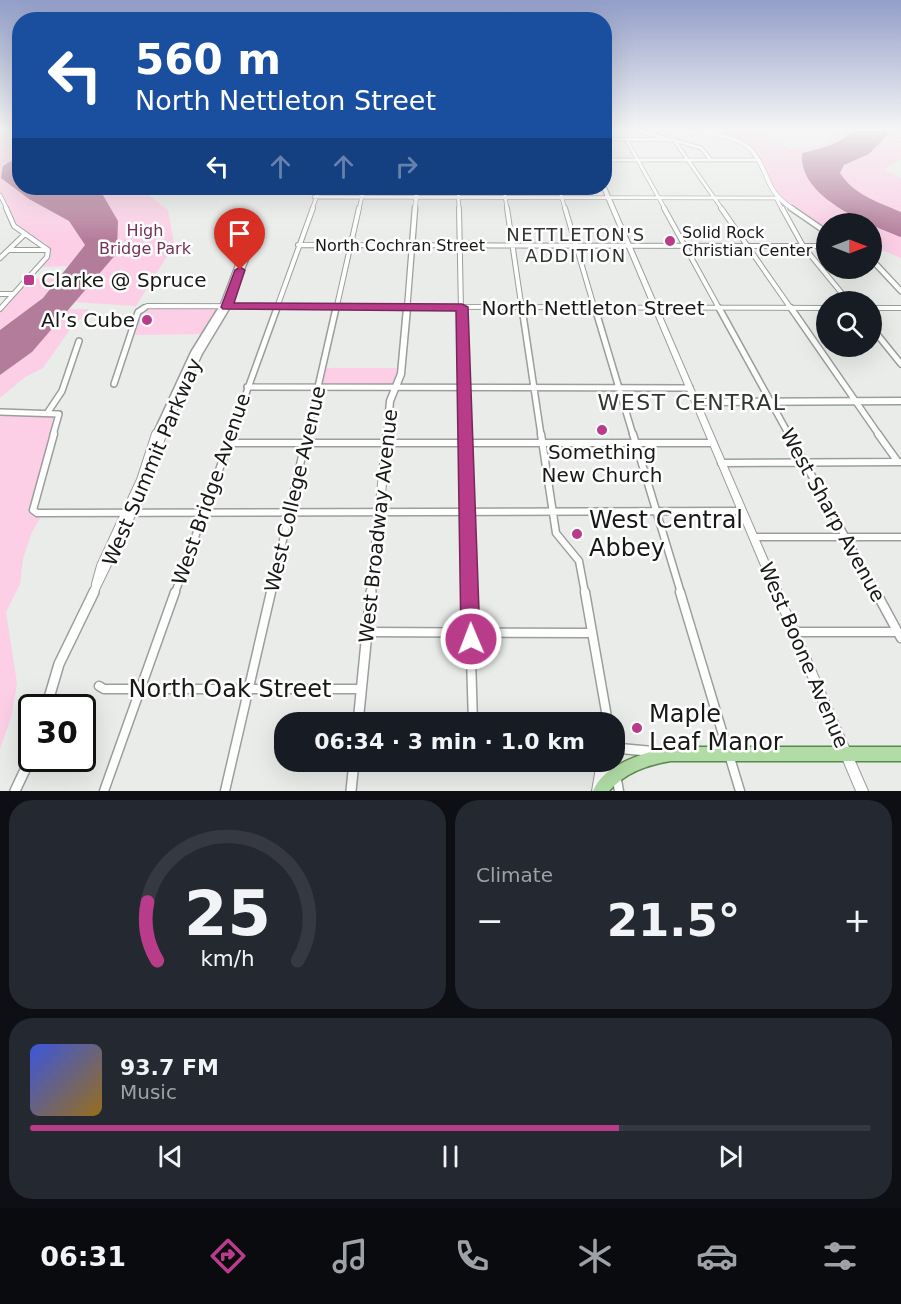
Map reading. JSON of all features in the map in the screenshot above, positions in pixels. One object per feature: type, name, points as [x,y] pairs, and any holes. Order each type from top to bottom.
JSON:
[{"type":"main road","name":"West Boone Avenue","points":[[608,195],[862,791]]},
{"type":"main road","points":[[599,791],[616,775],[638,761],[671,754],[901,754]]},
{"type":"main road","points":[[599,791],[602,772]]},
{"type":"street","name":"West Sharp Avenue","points":[[640,166],[900,634]]},
{"type":"street","points":[[691,166],[900,462]]},
{"type":"street","points":[[761,166],[803,246],[840,291]]},
{"type":"street","points":[[0,195],[14,226],[48,250]]},
{"type":"street","name":"West Broadway Avenue","points":[[359,712],[390,401],[401,374],[416,195]]},
{"type":"street","points":[[459,195],[473,712]]},
{"type":"street","points":[[505,195],[556,533],[579,561],[606,712]]},
{"type":"street","points":[[561,195],[740,791]]},
{"type":"street","points":[[315,197],[776,198],[816,225]]},
{"type":"street","name":"West Bridge Avenue","points":[[104,791],[315,197]]},
{"type":"street","name":"West College Avenue","points":[[225,791],[362,197]]},
{"type":"street","points":[[0,258],[25,234]]},
{"type":"street","name":"West Summit Parkway","points":[[49,694],[52,681],[96,585],[108,567],[169,410],[190,367],[225,307],[251,242]]},
{"type":"street","name":"North Cochran Street","points":[[298,245],[816,246]]},
{"type":"street","points":[[9,250],[48,250]]},
{"type":"street","points":[[0,309],[47,257],[48,250]]},
{"type":"street","points":[[882,271],[901,291]]},
{"type":"street","points":[[892,282],[901,282]]},
{"type":"street","points":[[0,294],[14,294]]},
{"type":"street","name":"North Nettleton Street","points":[[114,384],[137,313],[143,307],[816,308]]},
{"type":"street","points":[[882,308],[901,308]]},
{"type":"street","points":[[882,340],[901,364]]},
{"type":"street","points":[[48,412],[62,391],[79,341]]},
{"type":"street","points":[[247,387],[690,388]]},
{"type":"street","points":[[696,402],[901,401]]},
{"type":"street","points":[[0,412],[59,413],[33,507],[34,512],[742,511]]},
{"type":"street","points":[[228,443],[713,443]]},
{"type":"street","points":[[722,463],[900,462]]},
{"type":"street","points":[[753,537],[901,537]]},
{"type":"street","points":[[367,632],[591,633]]},
{"type":"street","points":[[795,632],[900,634]]},
{"type":"street","name":"North Oak Street","points":[[99,686],[105,689],[140,690],[362,689]]},
{"type":"street","points":[[625,749],[671,754]]},
{"type":"street","points":[[15,791],[24,772]]},
{"type":"street","points":[[351,791],[353,772]]},
{"type":"street","points":[[613,772],[616,775],[619,791]]},
{"type":"green space","points":[[0,166],[4,166],[2,179],[12,186],[12,195],[24,195],[69,221],[85,245],[68,266],[40,267],[50,255],[51,250],[45,243],[19,228],[0,192]]},
{"type":"green space","points":[[762,166],[809,166],[830,203],[849,213],[816,213],[816,224],[778,198]]},
{"type":"green space","points":[[844,166],[890,166],[883,170],[901,178],[901,212],[859,192],[840,173]]},
{"type":"green space","name":"High Bridge Park","points":[[89,195],[149,195],[168,210],[174,245],[136,306],[72,302],[117,252],[118,221]]},
{"type":"green space","points":[[882,229],[901,237],[901,258],[882,250]]},
{"type":"green space","points":[[59,278],[43,298],[0,330],[0,312],[30,279]]},
{"type":"green space","points":[[147,307],[219,308],[205,334],[135,335],[142,310]]},
{"type":"green space","points":[[67,309],[88,309],[87,317],[76,321],[43,368],[25,377],[0,398],[0,375],[32,352]]},
{"type":"green space","points":[[326,368],[397,368],[395,380],[390,385],[322,385]]},
{"type":"green space","points":[[0,414],[58,415],[31,507],[33,515],[42,515],[32,532],[23,559],[20,584],[6,612],[17,683],[12,715],[0,749]]},
{"type":"shaded area","points":[[3,166],[12,166],[12,186],[1,178]]},
{"type":"shaded area","points":[[804,166],[844,166],[840,173],[852,187],[875,201],[901,212],[901,237],[882,229],[882,213],[848,213],[823,196],[811,183]]},
{"type":"shaded area","points":[[24,195],[103,195],[118,221],[117,253],[32,352],[0,375],[0,330],[43,298],[85,245],[69,221]]},
{"type":"place","name":"Solid Rock Christian Center","points":[[670,241]]},
{"type":"place","name":"Clarke @ Spruce","points":[[29,280]]},
{"type":"place","name":"Al’s Cube","points":[[147,320]]},
{"type":"place","name":"Something New Church","points":[[602,430]]},
{"type":"place","name":"West Central Abbey","points":[[577,534]]},
{"type":"place","name":"Maple Leaf Manor","points":[[637,728]]},
{"type":"district","name":"NETTLETON'S ADDITION","points":[[576,245]]},
{"type":"district","name":"WEST CENTRAL","points":[[692,402]]},
{"type":"route","points":[[240,270],[227,307],[462,307],[471,639]]}]
